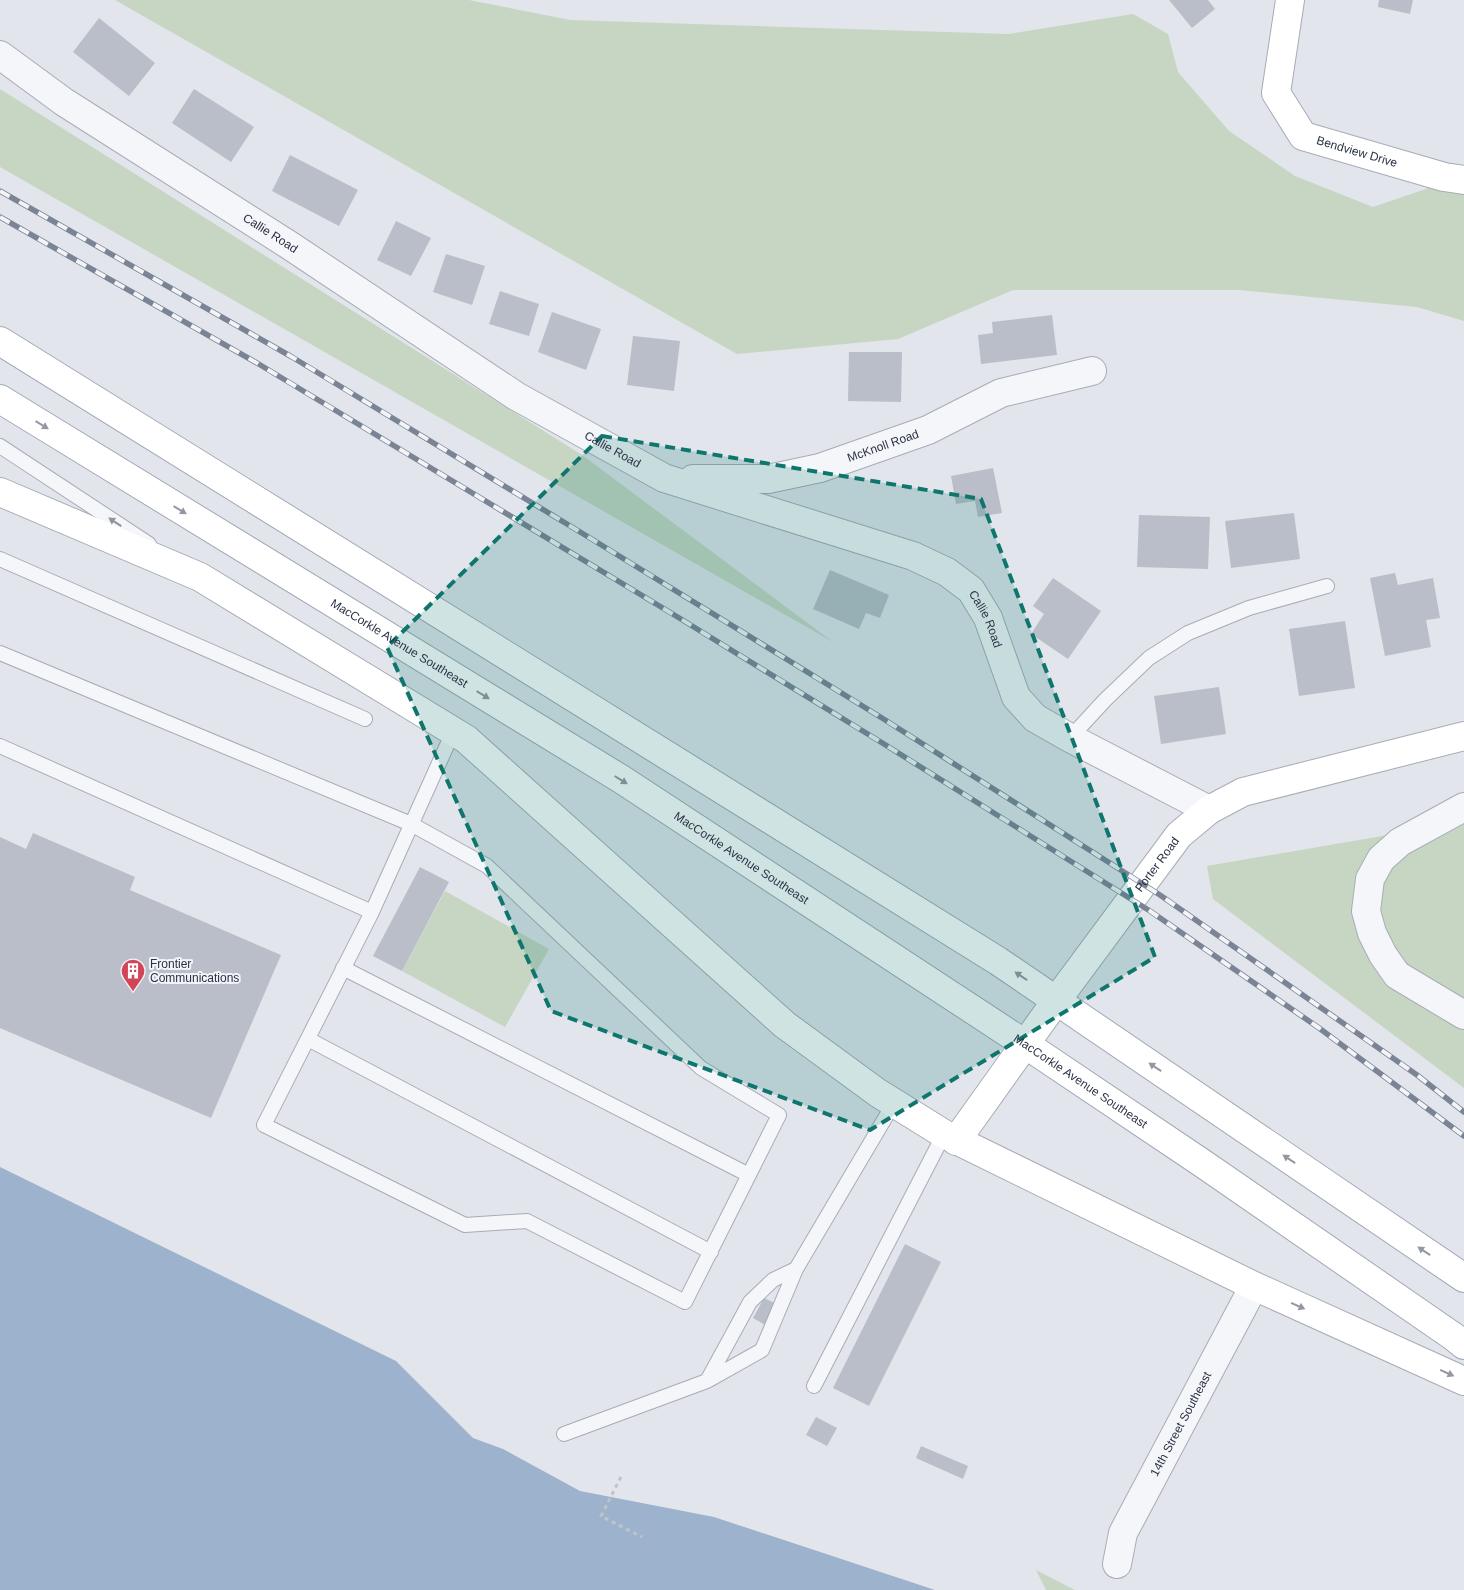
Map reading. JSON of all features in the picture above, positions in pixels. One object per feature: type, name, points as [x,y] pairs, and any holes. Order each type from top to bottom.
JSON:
[{"type":"main road","name":"Bendview Drive","points":[[1290,0],[1276,93],[1303,136],[1444,177],[1464,180]]},
{"type":"main road","points":[[0,341],[998,961],[1464,1278]]},
{"type":"main road","name":"MacCorkle Avenue Southeast","points":[[0,400],[621,780],[1025,1044],[1202,1163],[1464,1345]]},
{"type":"main road","points":[[0,492],[200,577],[466,739],[785,1025],[878,1093],[950,1138],[1254,1286],[1464,1381]]},
{"type":"main road","name":"Porter Road","points":[[950,1138],[1025,1044],[1179,835],[1209,810],[1243,792],[1464,736]]},
{"type":"street","name":"Callie Road","points":[[0,55],[64,102],[289,245],[516,396],[664,478],[913,556],[947,572],[971,590],[988,618],[1016,698],[1036,718],[1070,738],[1209,810]]},
{"type":"street","name":"McKnoll Road","points":[[664,478],[768,479],[820,468],[928,430],[1001,393],[1092,370]]},
{"type":"street","points":[[1464,807],[1400,842],[1381,859],[1370,879],[1366,911],[1372,933],[1379,948],[1397,975],[1464,1014]]},
{"type":"street","name":"14th Street Southeast","points":[[1117,1564],[1123,1533],[1254,1286]]},
{"type":"lane","points":[[0,446],[200,577]]},
{"type":"lane","points":[[0,559],[364,719]]},
{"type":"lane","points":[[1070,738],[1105,700],[1149,658],[1188,633],[1249,608],[1327,586]]},
{"type":"lane","points":[[0,653],[411,824],[487,866],[701,1068],[779,1115],[685,1302],[527,1221],[465,1225],[264,1125],[372,912],[411,824],[453,732]]},
{"type":"lane","points":[[0,746],[372,912]]},
{"type":"lane","points":[[344,968],[749,1175]]},
{"type":"lane","points":[[308,1039],[711,1252]]},
{"type":"lane","points":[[564,1434],[706,1381],[762,1350],[796,1269],[894,1103]]},
{"type":"lane","points":[[814,1386],[950,1138]]},
{"type":"lane","points":[[706,1381],[750,1302],[773,1280],[796,1269]]},
{"type":"path","points":[[621,1477],[601,1516],[642,1537]]},
{"type":"highlighted area","points":[[602,436],[981,499],[1155,957],[870,1130],[551,1011],[387,647]]},
{"type":"green space","points":[[115,0],[469,0],[570,20],[1008,34],[1133,14],[1168,34],[1178,72],[1229,131],[1295,176],[1373,207],[1464,176],[1464,321],[1417,307],[1240,290],[1013,290],[898,339],[737,354]]},
{"type":"green space","points":[[0,89],[582,455],[833,642],[0,167]]},
{"type":"green space","points":[[1464,822],[1464,1088],[1213,899],[1207,866]]},
{"type":"green space","points":[[445,891],[549,949],[505,1027],[402,971]]},
{"type":"green space","points":[[1036,1570],[1075,1590],[1046,1590]]},
{"type":"water","points":[[0,1167],[396,1361],[473,1438],[503,1449],[580,1491],[714,1517],[935,1590],[0,1590]]},
{"type":"building","points":[[1169,0],[1208,0],[1215,9],[1192,28]]},
{"type":"building","points":[[1379,0],[1413,0],[1410,14],[1378,7]]},
{"type":"building","points":[[99,18],[155,63],[129,96],[73,52]]},
{"type":"building","points":[[194,89],[254,127],[231,162],[172,123]]},
{"type":"building","points":[[290,155],[358,190],[339,226],[272,191]]},
{"type":"building","points":[[396,221],[431,238],[411,276],[377,260]]},
{"type":"building","points":[[446,254],[485,266],[472,305],[433,292]]},
{"type":"building","points":[[500,291],[539,304],[529,336],[489,324]]},
{"type":"building","points":[[552,312],[601,329],[586,370],[538,352]]},
{"type":"building","points":[[1052,315],[1057,355],[981,364],[978,335],[993,333],[992,322]]},
{"type":"building","points":[[633,336],[680,341],[674,391],[627,385]]},
{"type":"building","points":[[849,352],[902,352],[901,402],[848,401]]},
{"type":"building","points":[[993,468],[1002,513],[978,517],[975,501],[956,504],[951,476]]},
{"type":"building","points":[[1294,513],[1300,559],[1231,568],[1225,521]]},
{"type":"building","points":[[1139,515],[1210,517],[1208,569],[1137,567]]},
{"type":"building","points":[[830,570],[889,595],[880,618],[866,613],[859,629],[813,609]]},
{"type":"building","points":[[1395,573],[1398,585],[1433,578],[1440,618],[1426,620],[1431,647],[1385,656],[1370,578]]},
{"type":"building","points":[[1053,578],[1101,611],[1068,659],[1031,634],[1044,614],[1033,606]]},
{"type":"building","points":[[1345,621],[1355,688],[1299,696],[1289,629]]},
{"type":"building","points":[[1219,687],[1226,734],[1161,744],[1154,696]]},
{"type":"building","name":"Frontier Communications","points":[[33,833],[135,877],[130,890],[281,955],[211,1118],[0,1028],[0,837],[26,849]]},
{"type":"building","points":[[420,867],[449,882],[402,971],[373,956]]},
{"type":"building","points":[[905,1244],[941,1262],[869,1406],[833,1388]]},
{"type":"building","points":[[764,1298],[779,1305],[767,1326],[753,1318]]},
{"type":"building","points":[[816,1417],[837,1428],[827,1446],[806,1435]]},
{"type":"building","points":[[921,1446],[968,1466],[963,1479],[916,1458]]},
{"type":"railway","points":[[0,191],[292,357],[882,718],[1160,895],[1417,1075],[1464,1112]]},
{"type":"railway","points":[[0,217],[257,363],[884,744],[1150,911],[1319,1028],[1464,1136]]},
{"type":"place","name":"Frontier Communications","points":[[133,992]]}]
